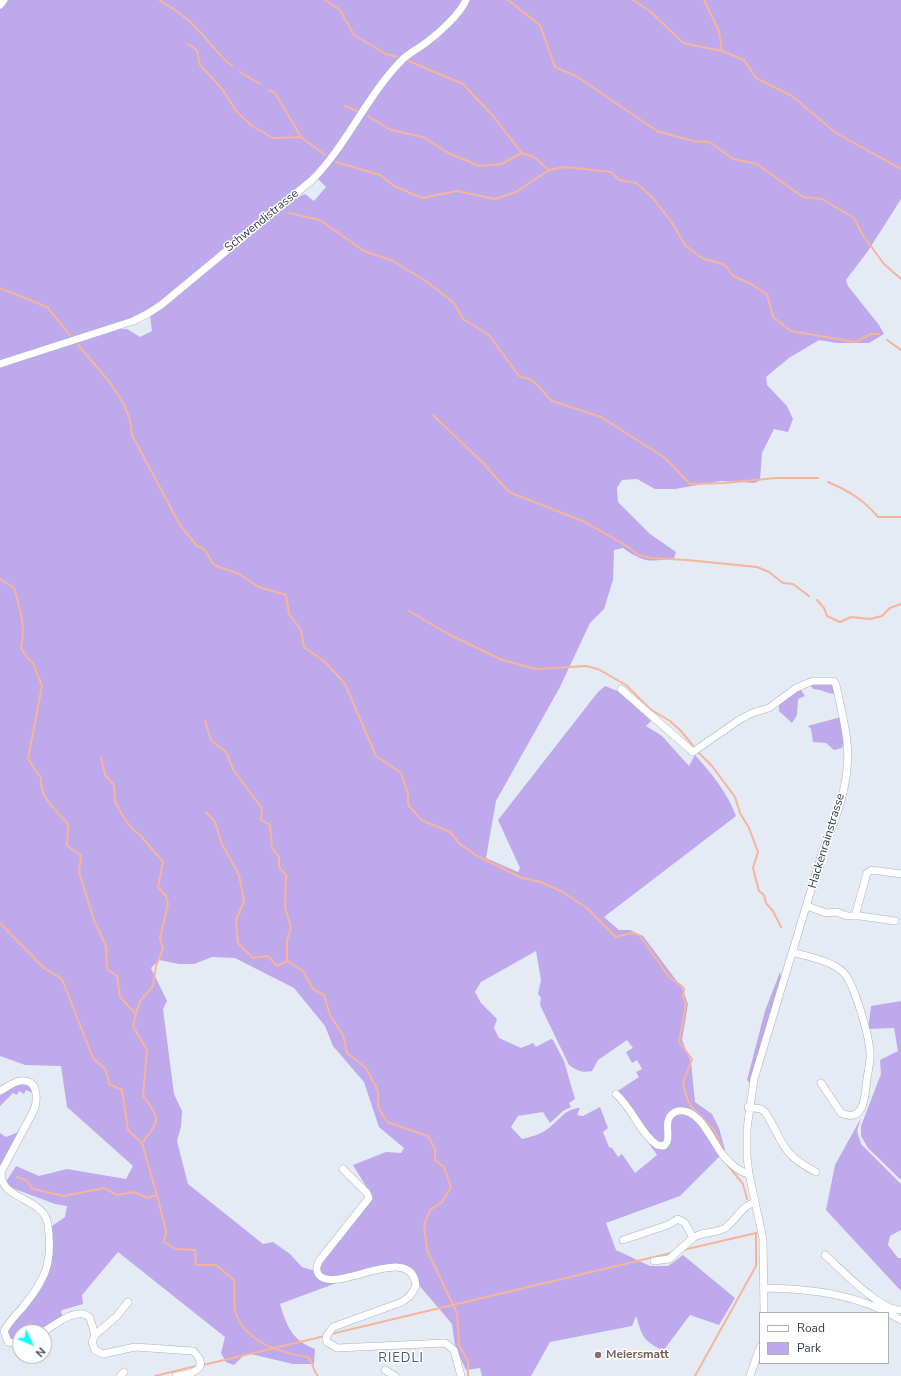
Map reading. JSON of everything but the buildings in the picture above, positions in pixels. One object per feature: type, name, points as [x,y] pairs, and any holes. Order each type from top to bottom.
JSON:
[{"type":"street","points":[[0,5],[4,0]]},
{"type":"street","name":"Schwendistrasse","points":[[0,364],[133,321],[148,314],[161,305],[312,180],[326,166],[389,74],[405,57],[428,42],[461,10],[466,0]]},
{"type":"street","name":"Hackenrainstrasse","points":[[621,689],[693,752],[739,720],[752,713],[769,708],[796,688],[813,681],[834,681],[836,685],[847,743],[847,760],[844,782],[834,826],[824,847],[754,1079],[748,1107],[747,1145],[749,1174],[763,1239],[764,1312]]},
{"type":"street","points":[[855,916],[866,873],[872,870],[901,874]]},
{"type":"street","points":[[807,906],[826,913],[837,912],[895,921]]},
{"type":"street","points":[[792,952],[825,962],[844,972],[854,990],[870,1051],[863,1103],[857,1114],[851,1116],[840,1113],[821,1083]]},
{"type":"street","points":[[0,1092],[16,1082],[23,1081],[32,1084],[36,1091],[37,1100],[34,1110],[1,1172],[0,1179],[2,1185],[8,1190],[40,1211],[45,1216],[48,1224],[48,1263],[44,1277],[4,1331],[8,1342],[12,1343]]},
{"type":"street","points":[[616,1094],[630,1108],[649,1138],[657,1145],[664,1146],[668,1142],[668,1125],[672,1115],[676,1111],[688,1112],[703,1124],[730,1162],[743,1173],[749,1174]]},
{"type":"street","points":[[748,1107],[761,1109],[765,1112],[787,1153],[798,1162],[816,1172]]},
{"type":"street","points":[[343,1169],[367,1193],[369,1198],[319,1261],[317,1267],[318,1274],[324,1279],[332,1280],[364,1272],[401,1268],[407,1270],[413,1275],[416,1286],[410,1296],[402,1302],[333,1327],[326,1337],[327,1342],[336,1348],[445,1343],[454,1350],[461,1376]]},
{"type":"street","points":[[654,1261],[669,1259],[697,1236],[725,1228],[745,1206],[755,1202]]},
{"type":"street","points":[[623,1240],[668,1225],[678,1219],[686,1223],[693,1238]]},
{"type":"street","points":[[825,1255],[874,1298],[892,1308],[901,1310]]},
{"type":"street","points":[[764,1288],[808,1290],[837,1294],[862,1301],[887,1312]]},
{"type":"street","points":[[128,1302],[117,1316],[95,1335],[92,1345],[94,1350],[103,1354],[135,1347],[193,1351],[199,1359],[198,1369],[190,1374],[176,1376]]},
{"type":"street","points":[[52,1327],[75,1314],[81,1313],[90,1318],[95,1335]]},
{"type":"street","points":[[889,1313],[901,1320]]},
{"type":"street","points":[[750,1376],[759,1350]]},
{"type":"street","points":[[385,1370],[395,1376]]},
{"type":"green space","points":[[5,0],[901,0],[901,199],[868,251],[846,280],[848,286],[879,325],[884,334],[869,343],[837,343],[819,340],[789,358],[766,377],[767,385],[787,406],[793,419],[788,432],[774,429],[762,453],[760,480],[755,483],[721,481],[675,489],[655,489],[637,479],[622,480],[617,488],[618,502],[650,534],[676,552],[674,558],[652,561],[642,559],[623,548],[614,550],[613,580],[604,609],[590,623],[560,687],[496,801],[486,858],[518,872],[520,868],[498,820],[598,692],[605,686],[620,692],[651,721],[646,726],[662,736],[689,766],[695,755],[718,784],[732,807],[736,816],[604,917],[619,930],[630,930],[643,936],[682,988],[688,1004],[682,1040],[691,1062],[695,1102],[712,1114],[719,1128],[725,1150],[723,1152],[705,1124],[693,1112],[686,1109],[677,1109],[668,1116],[666,1123],[667,1137],[664,1143],[659,1144],[648,1134],[628,1104],[616,1092],[639,1077],[636,1072],[642,1069],[637,1060],[632,1063],[626,1052],[633,1048],[627,1040],[598,1060],[592,1071],[580,1071],[569,1065],[540,1005],[541,998],[538,994],[541,980],[536,951],[481,982],[475,992],[481,1003],[497,1019],[494,1028],[499,1038],[521,1048],[533,1043],[536,1047],[551,1039],[553,1040],[564,1061],[575,1099],[569,1103],[571,1107],[563,1111],[550,1123],[543,1112],[518,1116],[511,1127],[522,1139],[543,1132],[570,1110],[580,1108],[577,1115],[583,1116],[600,1107],[608,1128],[603,1132],[609,1147],[612,1148],[618,1157],[622,1154],[635,1173],[657,1155],[645,1138],[646,1137],[658,1147],[665,1148],[670,1141],[670,1120],[674,1114],[679,1112],[685,1113],[698,1121],[721,1155],[680,1196],[606,1223],[616,1250],[650,1266],[668,1266],[683,1255],[735,1298],[719,1325],[690,1315],[663,1351],[651,1344],[644,1337],[636,1316],[632,1326],[550,1342],[531,1376],[482,1376],[480,1368],[466,1370],[455,1346],[452,1324],[418,1284],[413,1271],[406,1268],[384,1266],[339,1277],[323,1277],[319,1271],[320,1263],[371,1200],[370,1193],[353,1165],[386,1152],[401,1153],[404,1148],[379,1127],[364,1082],[333,1046],[325,1026],[294,988],[235,958],[212,957],[194,964],[179,964],[159,960],[151,968],[167,1001],[163,1009],[174,1094],[182,1111],[181,1127],[177,1141],[188,1184],[263,1244],[273,1242],[290,1254],[302,1267],[315,1271],[320,1278],[324,1280],[338,1281],[347,1279],[280,1304],[288,1326],[292,1332],[301,1341],[315,1349],[314,1364],[293,1364],[251,1354],[243,1356],[234,1365],[226,1362],[221,1353],[225,1337],[118,1252],[82,1295],[83,1304],[62,1310],[61,1312],[63,1319],[52,1326],[52,1324],[12,1324],[12,1341],[8,1337],[7,1331],[9,1325],[38,1290],[49,1272],[49,1228],[65,1217],[67,1206],[55,1204],[4,1185],[16,1166],[39,1176],[67,1169],[126,1179],[133,1166],[67,1107],[61,1066],[25,1065],[0,1056],[0,366],[121,327],[121,329],[127,329],[140,337],[152,331],[150,316],[167,302],[172,302],[171,299],[173,296],[286,203],[305,194],[314,201],[326,187],[315,176],[145,314],[0,363],[0,7]]},
{"type":"green space","points":[[813,683],[828,683],[833,685],[835,694],[813,689],[810,685]]},
{"type":"green space","points":[[797,690],[801,690],[805,696],[798,699],[797,715],[792,723],[779,711],[779,704]]},
{"type":"green space","points":[[841,717],[845,735],[842,748],[834,750],[826,743],[813,742],[811,729],[808,726]]},
{"type":"green space","points":[[780,972],[781,977],[750,1083],[747,1080],[765,1011]]},
{"type":"green space","points":[[901,1001],[901,1180],[868,1148],[861,1136],[861,1126],[881,1074],[880,1060],[898,1051],[894,1028],[868,1029],[871,1006]]},
{"type":"green space","points":[[24,1083],[30,1085],[35,1094],[26,1090],[24,1094],[19,1091],[17,1095],[13,1093],[0,1106],[0,1093],[13,1085]]},
{"type":"green space","points":[[861,1118],[857,1131],[861,1144],[901,1184],[901,1230],[890,1236],[888,1245],[898,1258],[901,1258],[901,1291],[826,1210],[835,1165]]},
{"type":"green space","points":[[21,1131],[3,1165],[0,1164],[0,1133],[6,1137]]},
{"type":"waterway","points":[[159,0],[188,21],[232,66]]},
{"type":"waterway","points":[[325,0],[340,10],[354,35],[386,54],[397,57]]},
{"type":"waterway","points":[[508,0],[540,25],[555,67],[576,76],[657,131],[693,141],[710,142],[733,159],[757,164],[803,197],[822,199],[854,218],[862,234],[884,264],[901,279]]},
{"type":"waterway","points":[[633,0],[651,12],[683,43],[722,51],[744,60],[756,78],[792,96],[836,133],[901,169]]},
{"type":"waterway","points":[[704,0],[719,31],[722,51]]},
{"type":"waterway","points":[[188,44],[197,50],[200,65],[223,90],[236,111],[252,126],[273,138],[301,137]]},
{"type":"waterway","points":[[409,61],[463,84],[493,116],[522,153],[534,157],[549,170]]},
{"type":"waterway","points":[[240,72],[260,84]]},
{"type":"waterway","points":[[269,90],[275,93],[301,137],[325,155]]},
{"type":"waterway","points":[[345,106],[357,111]]},
{"type":"waterway","points":[[368,116],[391,130],[423,137],[450,154],[480,166],[501,164],[522,153]]},
{"type":"waterway","points":[[336,162],[380,175],[394,186],[422,198],[457,191],[495,199],[516,192],[549,170],[565,167],[611,172],[619,180],[636,183],[652,197],[671,221],[685,245],[702,258],[725,265],[733,276],[749,283],[767,294],[773,317],[791,331],[855,342],[871,334],[879,334]]},
{"type":"waterway","points":[[289,213],[320,220],[364,251],[391,260],[426,281],[454,303],[463,319],[489,335],[519,376],[532,380],[552,401],[601,417],[665,458],[690,484],[724,483],[776,478],[818,478]]},
{"type":"waterway","points":[[0,288],[47,307],[70,335]]},
{"type":"waterway","points":[[887,340],[901,350]]},
{"type":"waterway","points":[[78,345],[104,375],[120,398],[126,409],[132,435],[180,525],[197,546],[204,549],[214,565],[239,574],[259,587],[286,595],[289,614],[301,630],[304,647],[325,662],[345,684],[376,756],[401,773],[408,793],[408,805],[422,820],[450,832],[460,844],[477,856],[522,878],[541,882],[563,892],[588,909],[616,937],[632,933],[639,935],[670,978],[682,986],[684,989],[683,997],[686,1003],[679,1042],[692,1059],[683,1083],[690,1105],[714,1130],[721,1147]]},
{"type":"waterway","points":[[433,415],[484,464],[509,492],[585,522],[630,548],[638,555],[651,558],[757,567],[769,572],[783,583],[793,584],[809,596]]},
{"type":"waterway","points":[[828,482],[856,496],[878,517],[901,517]]},
{"type":"waterway","points":[[0,579],[14,588],[23,625],[21,648],[29,660],[33,663],[42,686],[28,759],[41,778],[41,785],[49,803],[68,824],[67,846],[81,855],[79,872],[94,920],[106,946],[107,969],[117,976],[120,997],[136,1014],[133,1026],[147,1050],[143,1096],[153,1110],[156,1120],[152,1129],[142,1143]]},
{"type":"waterway","points":[[817,600],[824,608],[827,616],[840,622],[851,617],[870,619],[882,616],[890,608],[901,604]]},
{"type":"waterway","points":[[409,611],[448,634],[502,660],[536,669],[586,666],[598,669],[626,685],[650,709],[670,721],[681,731],[694,747]]},
{"type":"waterway","points":[[205,721],[211,740],[226,752],[234,771],[262,808],[261,820],[270,825],[272,848],[279,857],[279,867],[286,875],[285,907],[291,928],[287,940],[287,961]]},
{"type":"waterway","points":[[698,752],[712,766],[735,797],[740,813],[749,828],[758,852],[753,868],[759,891],[764,895],[766,903],[773,911],[781,927]]},
{"type":"waterway","points":[[101,757],[105,775],[114,785],[115,801],[121,813],[132,829],[140,835],[163,862],[158,887],[166,896],[168,904],[160,938],[163,949],[156,966],[153,986],[140,1001],[136,1014]]},
{"type":"waterway","points":[[206,812],[215,822],[222,844],[239,875],[244,901],[236,920],[238,943],[253,958],[268,956],[277,966],[287,961]]},
{"type":"waterway","points":[[0,923],[44,968],[62,979],[93,1058],[106,1070],[109,1084],[122,1090],[128,1130],[142,1143],[157,1195],[166,1231],[164,1242],[176,1249],[195,1250],[196,1265],[216,1265],[234,1280],[236,1314],[241,1324],[256,1339],[266,1345],[287,1353],[308,1357],[318,1376]]},
{"type":"waterway","points":[[287,961],[303,971],[313,989],[324,995],[330,1015],[343,1035],[347,1053],[366,1068],[378,1091],[378,1107],[387,1122],[428,1136],[435,1149],[435,1160],[444,1167],[451,1187],[442,1202],[430,1210],[424,1225],[427,1250],[457,1313],[459,1345],[468,1361],[468,1376]]},
{"type":"waterway","points":[[726,1163],[743,1184],[747,1199]]},
{"type":"waterway","points":[[17,1177],[26,1180],[33,1189],[64,1196],[104,1188],[117,1195],[134,1192],[147,1198],[157,1195]]},
{"type":"waterway","points":[[683,1250],[756,1233],[756,1266],[695,1376]]},
{"type":"waterway","points":[[331,1334],[671,1253]]},
{"type":"waterway","points":[[203,1365],[325,1336]]},
{"type":"waterway","points":[[155,1376],[196,1366]]},
{"type":"place","name":"Meiersmatt","points":[[598,1355]]},
{"type":"district","name":"RIEDLI","points":[[401,1359]]}]
